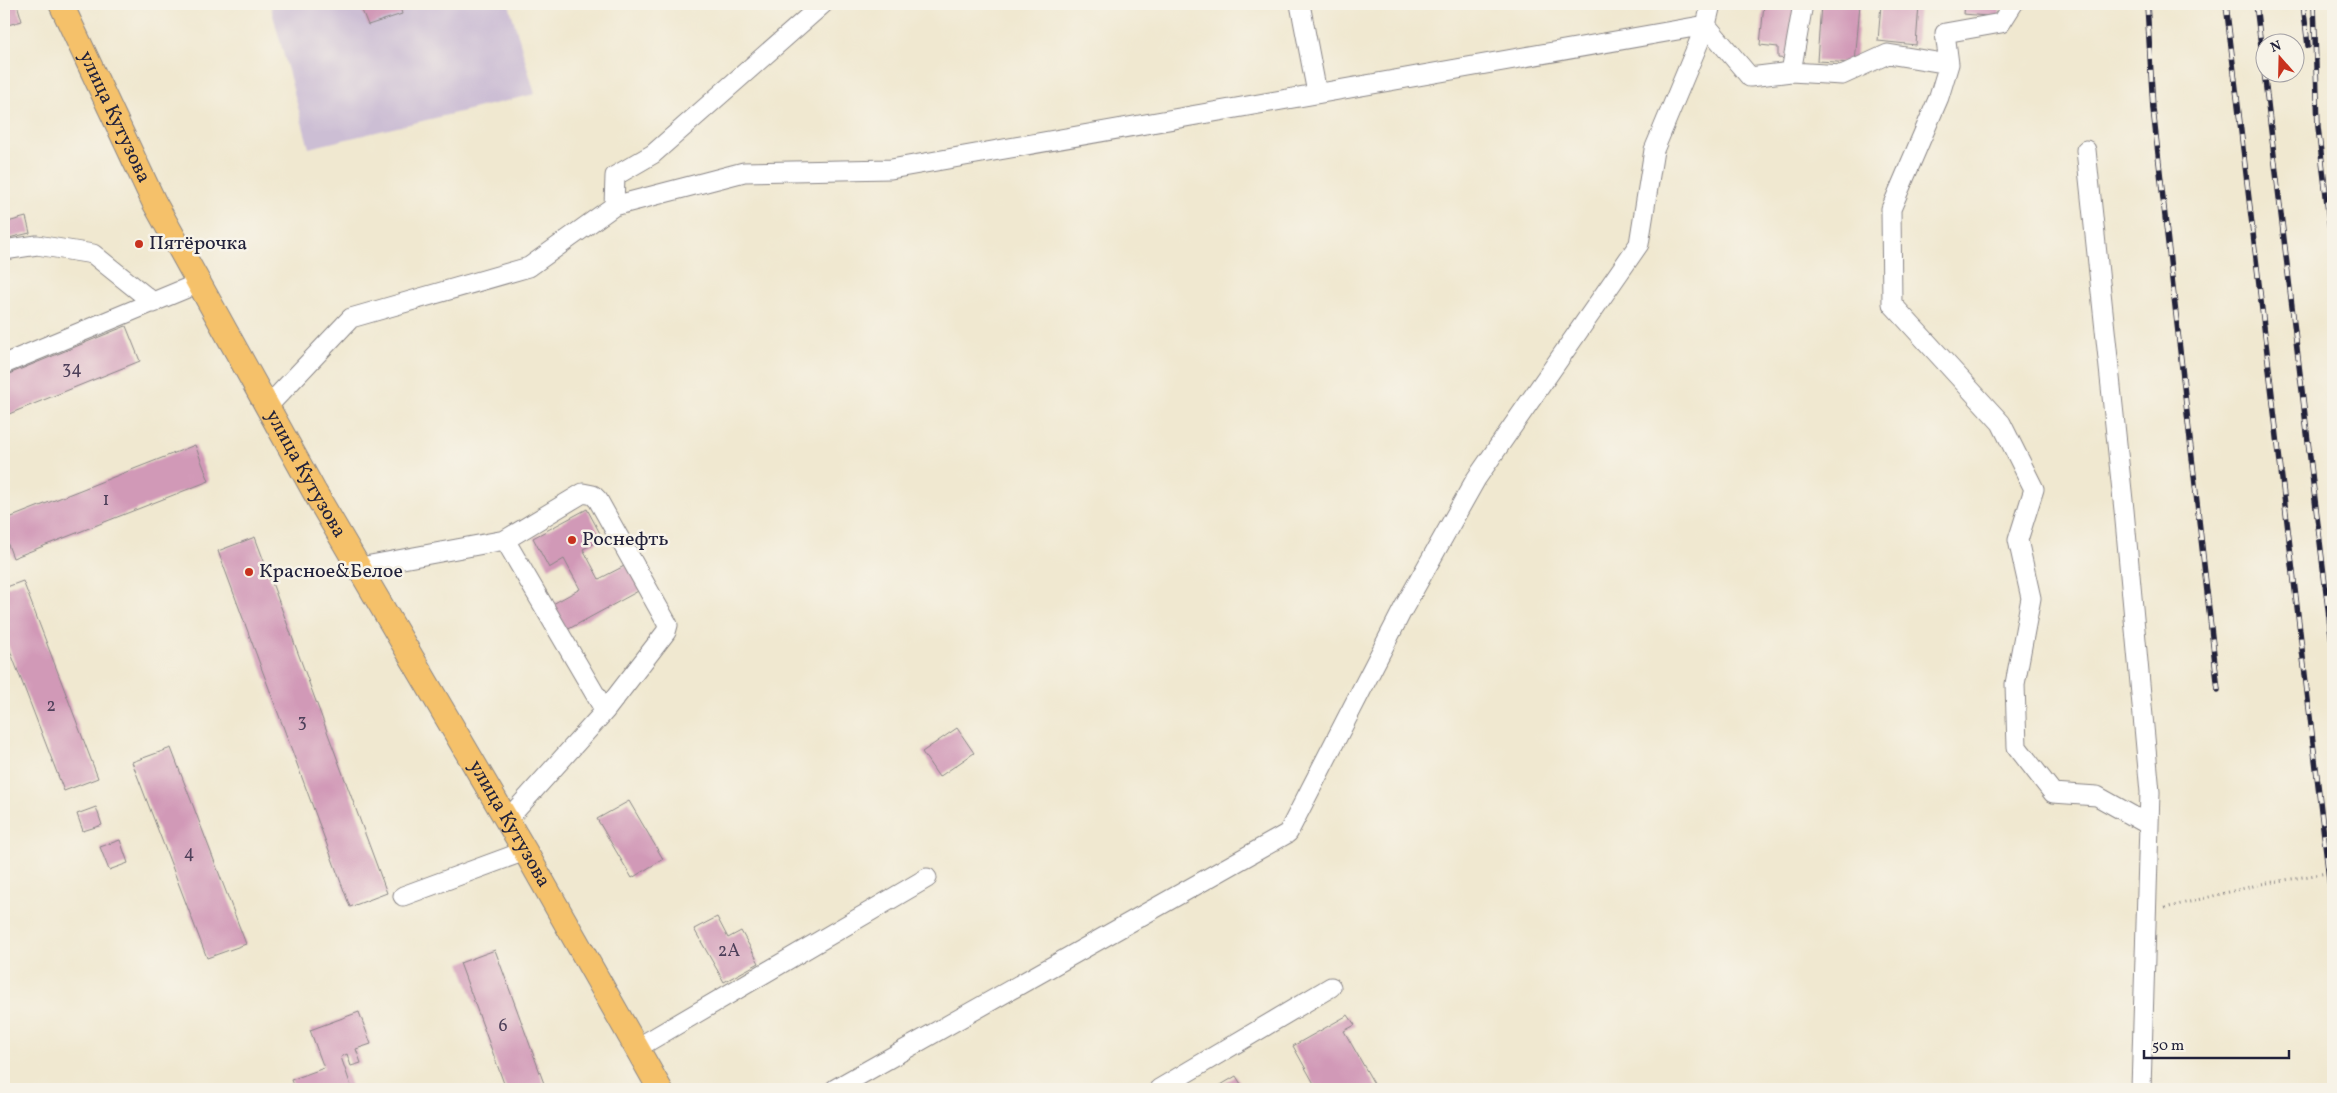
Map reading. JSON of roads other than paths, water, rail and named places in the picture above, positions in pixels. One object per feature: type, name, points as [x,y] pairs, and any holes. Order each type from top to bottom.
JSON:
[{"type":"main road","name":"улица Кутузова","points":[[61,4],[154,202],[314,491],[525,851],[660,1089]]},
{"type":"street","points":[[614,206],[615,176],[653,154],[823,4]]},
{"type":"street","points":[[1300,4],[1317,93]]},
{"type":"street","points":[[835,1089],[1288,833],[1403,609],[1476,479],[1639,244],[1654,150],[1706,25],[1711,4]]},
{"type":"street","points":[[1791,72],[1803,4]]},
{"type":"street","points":[[2013,4],[2001,23],[1945,33],[1949,64],[1939,96],[1891,209],[1892,304],[2001,423],[2034,489],[2018,540],[2031,598],[2015,684],[2017,747],[2053,793],[2096,796],[2149,825]]},
{"type":"street","points":[[268,406],[351,318],[529,267],[614,206],[744,172],[891,169],[1706,25]]},
{"type":"street","points":[[1706,25],[1750,77],[1791,72],[1842,75],[1888,54],[1949,64]]},
{"type":"street","points":[[2086,150],[2124,510],[2150,792],[2141,1089]]},
{"type":"street","points":[[4,250],[37,245],[93,254],[154,303]]},
{"type":"street","points":[[4,364],[199,283]]},
{"type":"street","points":[[360,567],[505,540],[583,493],[593,494],[598,500],[668,624],[666,632],[605,710],[507,820]]},
{"type":"street","points":[[505,540],[605,710]]},
{"type":"street","points":[[403,896],[525,851]]},
{"type":"street","points":[[637,1048],[927,878]]},
{"type":"street","points":[[1159,1089],[1331,987]]},
{"type":"railway","points":[[2147,4],[2153,109],[2218,690]]},
{"type":"railway","points":[[2226,4],[2333,912]]},
{"type":"railway","points":[[2256,4],[2333,651]]},
{"type":"railway","points":[[2303,4],[2308,46]]},
{"type":"railway","points":[[2314,4],[2318,127],[2333,255]]},
{"type":"place","name":"Пятёрочка","points":[[139,244]]},
{"type":"place","name":"Роснефть","points":[[572,540]]},
{"type":"place","name":"Красное&Белое","points":[[249,572]]}]
